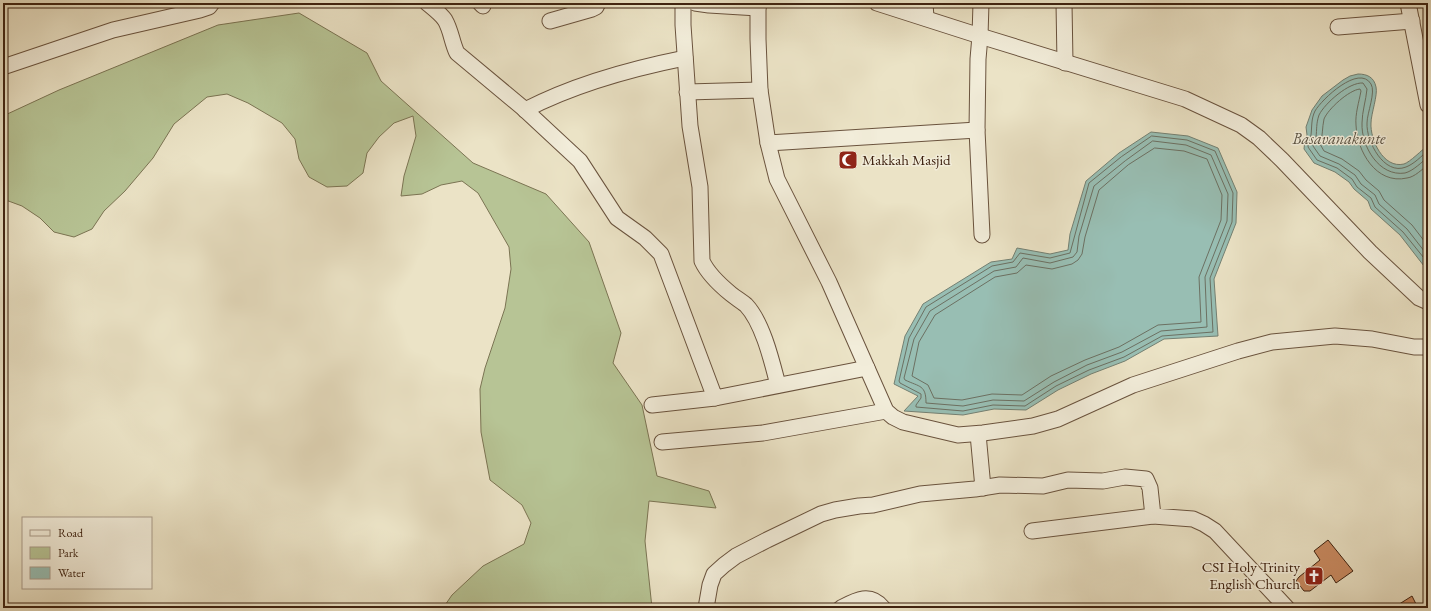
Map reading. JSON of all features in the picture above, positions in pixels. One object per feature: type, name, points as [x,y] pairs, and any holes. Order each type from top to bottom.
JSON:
[{"type":"street","points":[[3,67],[113,30],[200,10],[209,7],[212,3]]},
{"type":"street","points":[[427,3],[444,19],[448,26],[452,43],[457,53],[525,110],[580,161],[617,218],[645,238],[662,254],[714,398]]},
{"type":"street","points":[[550,21],[592,9],[598,3]]},
{"type":"street","points":[[683,3],[683,25],[690,126],[700,187],[702,261],[706,269],[732,294],[745,304],[752,313],[768,348],[778,386]]},
{"type":"street","points":[[695,3],[708,5],[758,6],[760,90],[768,143],[776,179],[829,282],[886,411],[893,417],[903,422],[958,435],[978,434],[1033,426],[1058,419],[1133,385],[1238,351],[1272,342],[1335,336],[1372,339],[1414,347],[1428,347]]},
{"type":"street","points":[[877,3],[1065,63],[1185,99],[1241,125],[1259,138],[1282,160],[1370,252],[1419,298],[1428,302]]},
{"type":"street","points":[[926,3],[926,18]]},
{"type":"street","points":[[981,3],[978,59],[977,130],[982,235]]},
{"type":"street","points":[[1064,3],[1065,63]]},
{"type":"street","points":[[1408,3],[1428,105]]},
{"type":"street","points":[[1338,27],[1412,21]]},
{"type":"street","points":[[525,110],[548,98],[620,73],[649,65],[685,58]]},
{"type":"street","points":[[687,92],[760,90]]},
{"type":"street","points":[[768,143],[977,130]]},
{"type":"street","points":[[652,405],[714,398],[867,368]]},
{"type":"street","points":[[662,442],[763,433],[886,411]]},
{"type":"street","points":[[978,434],[983,488]]},
{"type":"street","points":[[706,608],[710,585],[714,574],[736,556],[821,514],[846,507],[873,505],[920,494],[1000,485],[1043,486],[1068,480],[1102,481],[1125,477],[1146,479],[1150,488],[1153,516]]},
{"type":"street","points":[[1032,531],[1153,516],[1193,520],[1204,524],[1215,531],[1287,608]]},
{"type":"street","points":[[841,608],[855,601],[868,598],[878,602],[882,608]]},
{"type":"green space","points":[[299,13],[367,53],[381,81],[473,163],[546,194],[589,242],[621,333],[613,363],[642,405],[657,476],[709,491],[716,508],[649,501],[645,541],[652,608],[443,608],[452,595],[483,566],[524,544],[531,523],[522,505],[490,480],[481,432],[480,389],[485,368],[505,308],[511,269],[509,247],[478,193],[462,181],[441,185],[422,194],[401,196],[404,176],[416,136],[413,116],[394,123],[379,137],[367,153],[363,173],[347,186],[327,187],[309,177],[299,159],[295,139],[282,123],[248,103],[227,94],[207,97],[174,124],[153,158],[125,191],[104,211],[92,229],[74,237],[54,232],[40,218],[22,206],[3,199],[3,116],[59,90],[218,25]]},
{"type":"water","name":"Basavanakunte","points":[[1358,74],[1372,78],[1376,87],[1376,95],[1371,119],[1371,130],[1375,144],[1384,157],[1390,162],[1404,164],[1428,145],[1428,268],[1424,266],[1400,235],[1371,209],[1368,201],[1354,189],[1349,182],[1335,172],[1314,163],[1304,149],[1307,135],[1306,127],[1312,110],[1322,96],[1343,80]]},
{"type":"water","points":[[1151,132],[1188,136],[1218,148],[1237,192],[1236,223],[1214,279],[1218,336],[1164,339],[1125,361],[1091,374],[1058,390],[1026,410],[994,409],[963,415],[904,411],[918,396],[894,384],[905,336],[923,304],[991,262],[1012,259],[1017,248],[1050,254],[1068,250],[1070,234],[1086,181],[1119,153]]},
{"type":"building","points":[[1328,540],[1353,571],[1336,583],[1331,575],[1310,591],[1304,591],[1296,581],[1320,560],[1314,551]]},
{"type":"building","points":[[1412,596],[1418,608],[1393,608]]},
{"type":"place","name":"Makkah Masjid","points":[[848,160]]},
{"type":"place","name":"CSI Holy Trinity English Church","points":[[1314,576]]}]
